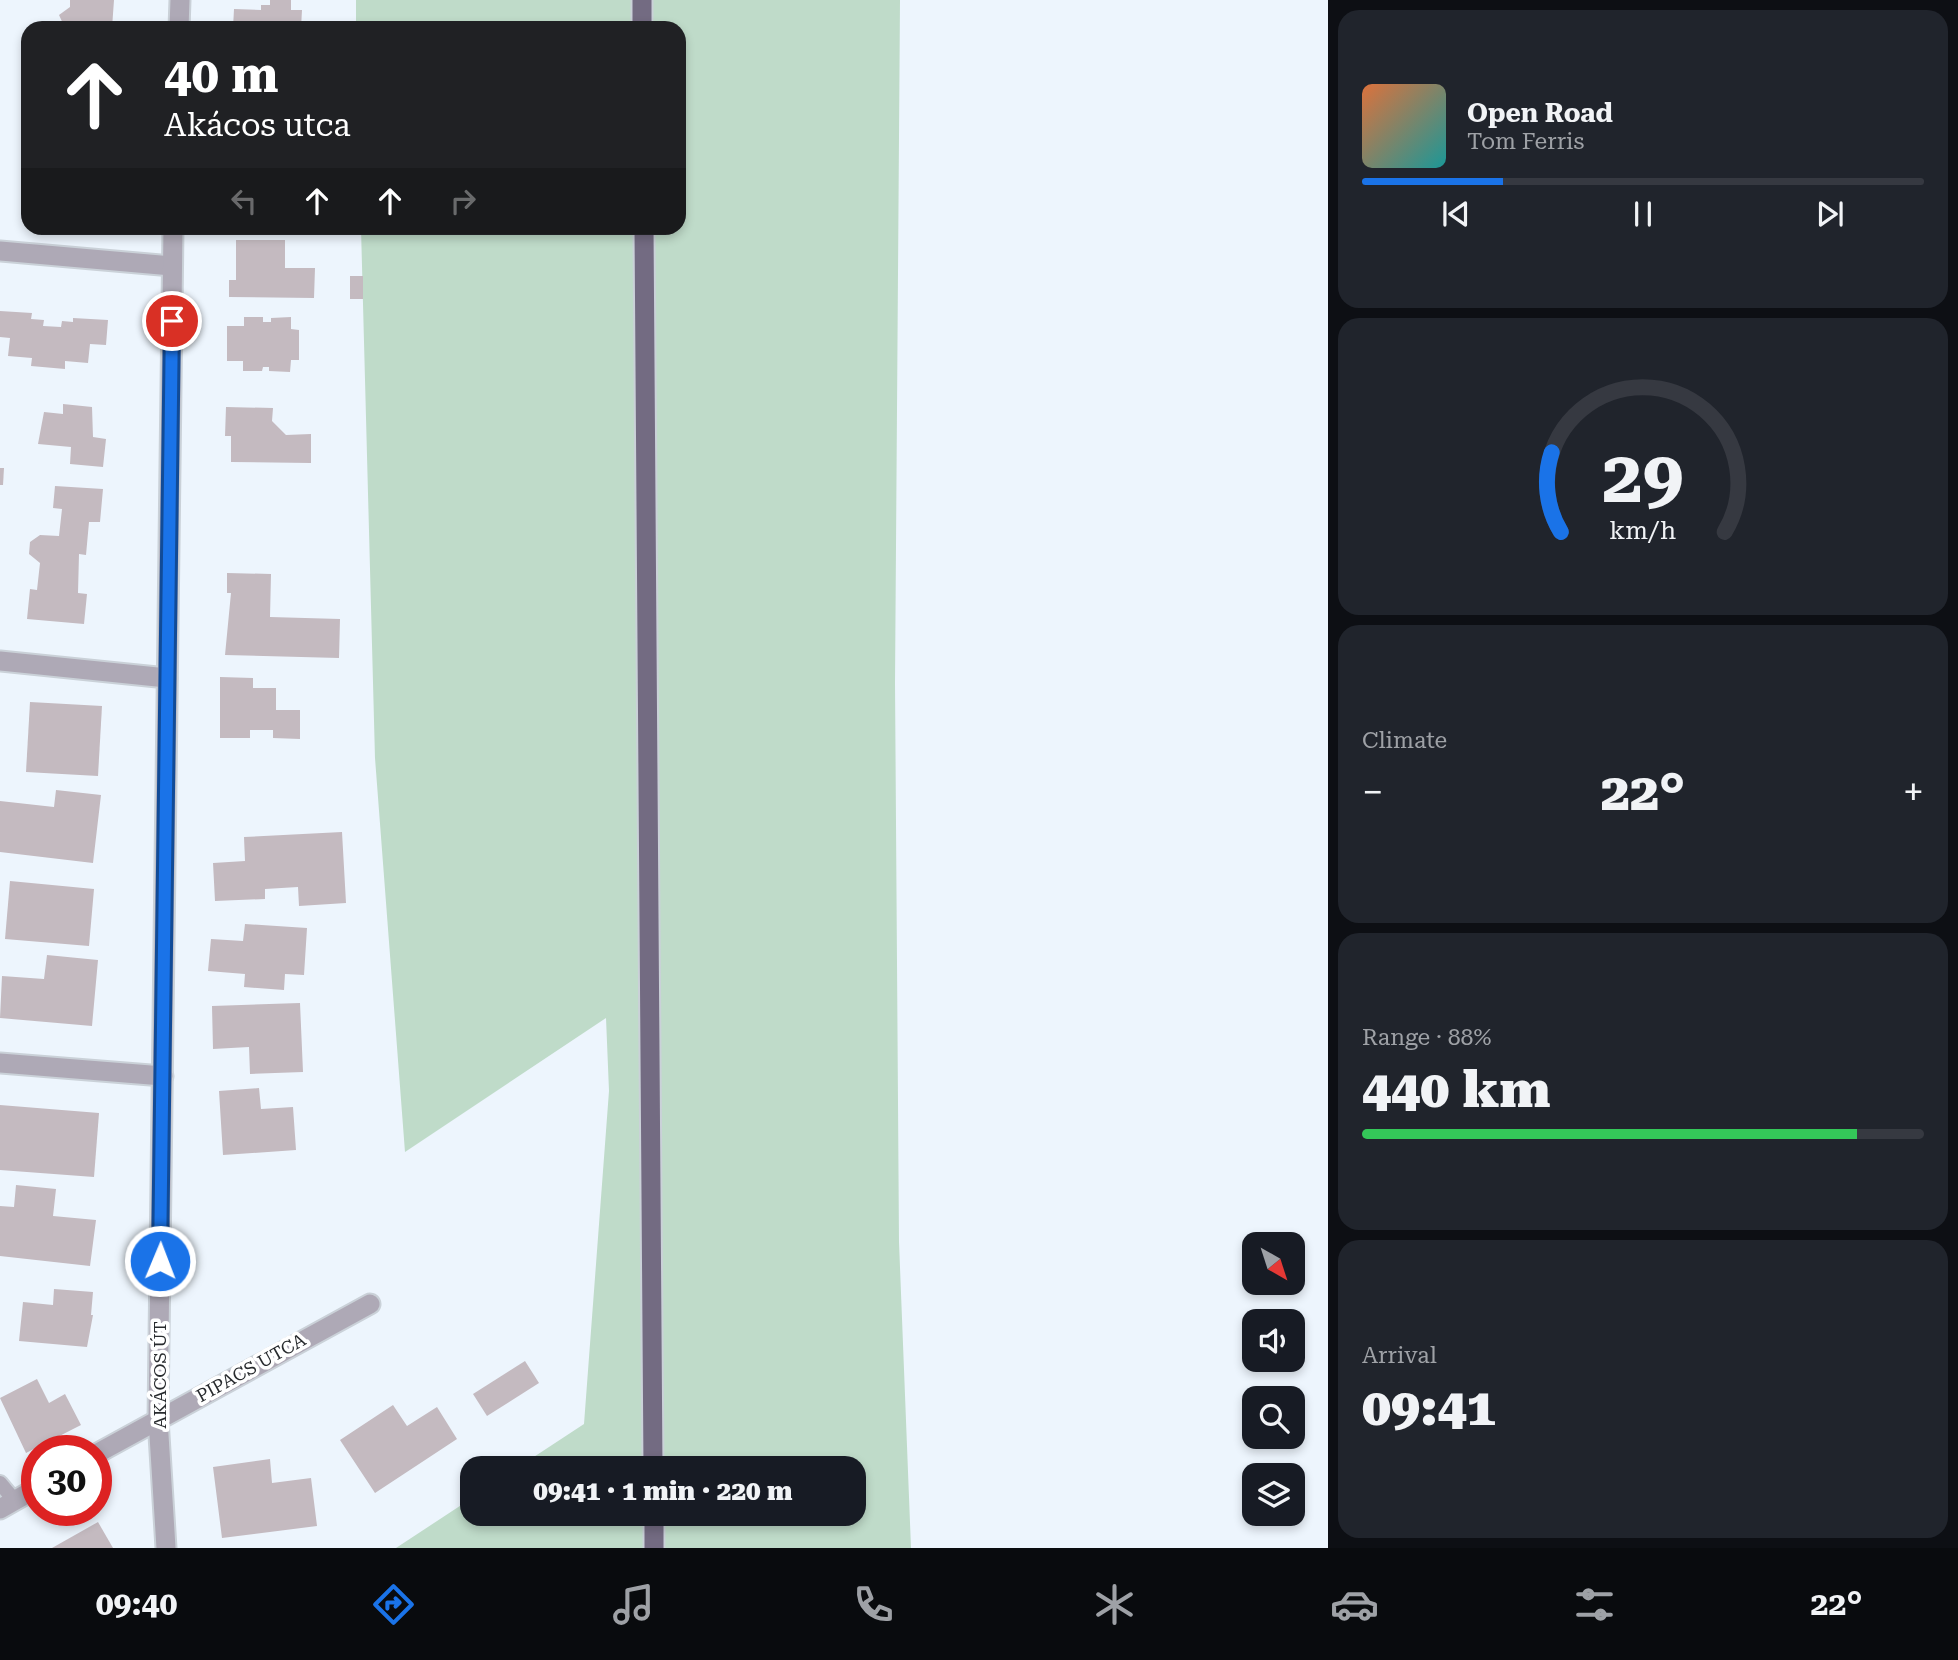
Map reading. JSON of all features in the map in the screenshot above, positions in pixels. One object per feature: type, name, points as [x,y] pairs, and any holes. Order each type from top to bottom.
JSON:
[{"type":"main road","points":[[642,0],[642,21]]},
{"type":"main road","points":[[644,235],[653,1456]]},
{"type":"main road","points":[[654,1526],[654,1548]]},
{"type":"street","points":[[179,21],[180,0]]},
{"type":"street","name":"AKÁCOS ÚT","points":[[166,1548],[158,1419],[173,235]]},
{"type":"street","points":[[0,251],[172,266]]},
{"type":"street","points":[[0,661],[167,678]]},
{"type":"street","points":[[0,1063],[163,1076]]},
{"type":"street","name":"PIPACS UTCA","points":[[112,1445],[370,1304]]},
{"type":"lane","points":[[0,1483],[7,1505]]},
{"type":"green space","points":[[356,0],[900,0],[895,683],[899,1242],[911,1548],[396,1548],[460,1506],[460,1526],[866,1526],[866,1456],[535,1456],[584,1424],[609,1091],[606,1018],[405,1152],[375,758],[361,235],[686,235],[686,21],[356,21]]},
{"type":"building","points":[[70,0],[114,0],[112,21],[62,21],[59,15],[70,7]]},
{"type":"building","points":[[270,0],[291,0],[291,10],[302,10],[301,21],[233,21],[234,9],[261,10],[261,5],[270,5]]},
{"type":"building","points":[[236,240],[285,240],[285,268],[315,268],[314,298],[229,297],[229,280],[236,280]]},
{"type":"building","points":[[350,276],[363,276],[363,299],[350,299]]},
{"type":"building","points":[[0,311],[32,313],[31,319],[44,320],[43,326],[61,327],[62,321],[73,322],[73,318],[108,320],[106,345],[90,344],[88,363],[65,361],[65,369],[31,366],[32,358],[8,356],[10,338],[0,337]]},
{"type":"building","points":[[244,317],[263,317],[263,322],[271,322],[271,318],[291,317],[291,329],[299,330],[299,360],[291,360],[290,372],[269,371],[269,367],[263,367],[262,371],[243,371],[243,361],[227,361],[227,326],[244,326]]},
{"type":"building","points":[[63,404],[92,407],[93,437],[106,439],[103,467],[70,464],[71,447],[38,444],[44,412],[63,414]]},
{"type":"building","points":[[226,407],[273,408],[272,421],[286,435],[311,434],[311,463],[231,462],[231,436],[225,436]]},
{"type":"building","points":[[0,468],[4,468],[3,485],[0,485]]},
{"type":"building","points":[[55,486],[103,489],[100,522],[89,522],[86,555],[79,554],[78,593],[87,594],[84,624],[27,619],[30,589],[37,590],[40,563],[29,554],[30,542],[40,535],[59,536],[62,509],[53,508]]},
{"type":"building","points":[[227,573],[271,574],[270,617],[340,619],[339,658],[225,655],[231,593],[227,593]]},
{"type":"building","points":[[220,677],[253,678],[253,688],[276,688],[276,710],[300,710],[300,739],[273,738],[273,730],[250,730],[250,738],[220,738]]},
{"type":"building","points":[[30,702],[102,706],[98,776],[26,772]]},
{"type":"building","points":[[56,790],[101,795],[93,863],[0,852],[0,801],[54,807]]},
{"type":"building","points":[[342,832],[346,903],[299,906],[298,887],[265,889],[265,899],[215,901],[213,863],[245,861],[244,837]]},
{"type":"building","points":[[10,881],[94,889],[89,946],[5,939]]},
{"type":"building","points":[[245,924],[307,928],[304,975],[285,974],[284,990],[244,987],[245,974],[208,971],[211,939],[243,941]]},
{"type":"building","points":[[47,955],[98,960],[92,1026],[0,1018],[2,976],[44,979]]},
{"type":"building","points":[[300,1003],[303,1072],[250,1074],[249,1047],[213,1049],[212,1006]]},
{"type":"building","points":[[259,1088],[261,1109],[293,1107],[296,1150],[223,1155],[219,1091]]},
{"type":"building","points":[[0,1105],[99,1113],[94,1177],[0,1170]]},
{"type":"building","points":[[16,1185],[56,1189],[53,1216],[96,1220],[90,1266],[0,1256],[0,1206],[14,1207]]},
{"type":"building","points":[[54,1289],[93,1292],[93,1315],[87,1347],[19,1341],[23,1302],[53,1305]]},
{"type":"building","points":[[525,1361],[539,1383],[487,1416],[473,1394]]},
{"type":"building","points":[[37,1379],[49,1403],[65,1394],[81,1425],[61,1435],[21,1435],[21,1442],[0,1398]]},
{"type":"building","points":[[393,1405],[407,1426],[437,1407],[457,1439],[375,1493],[340,1440]]},
{"type":"building","points":[[270,1459],[272,1483],[311,1478],[317,1526],[222,1538],[213,1467]]},
{"type":"building","points":[[91,1526],[100,1526],[113,1548],[52,1548]]},
{"type":"route","points":[[160,1261],[172,321]]}]
